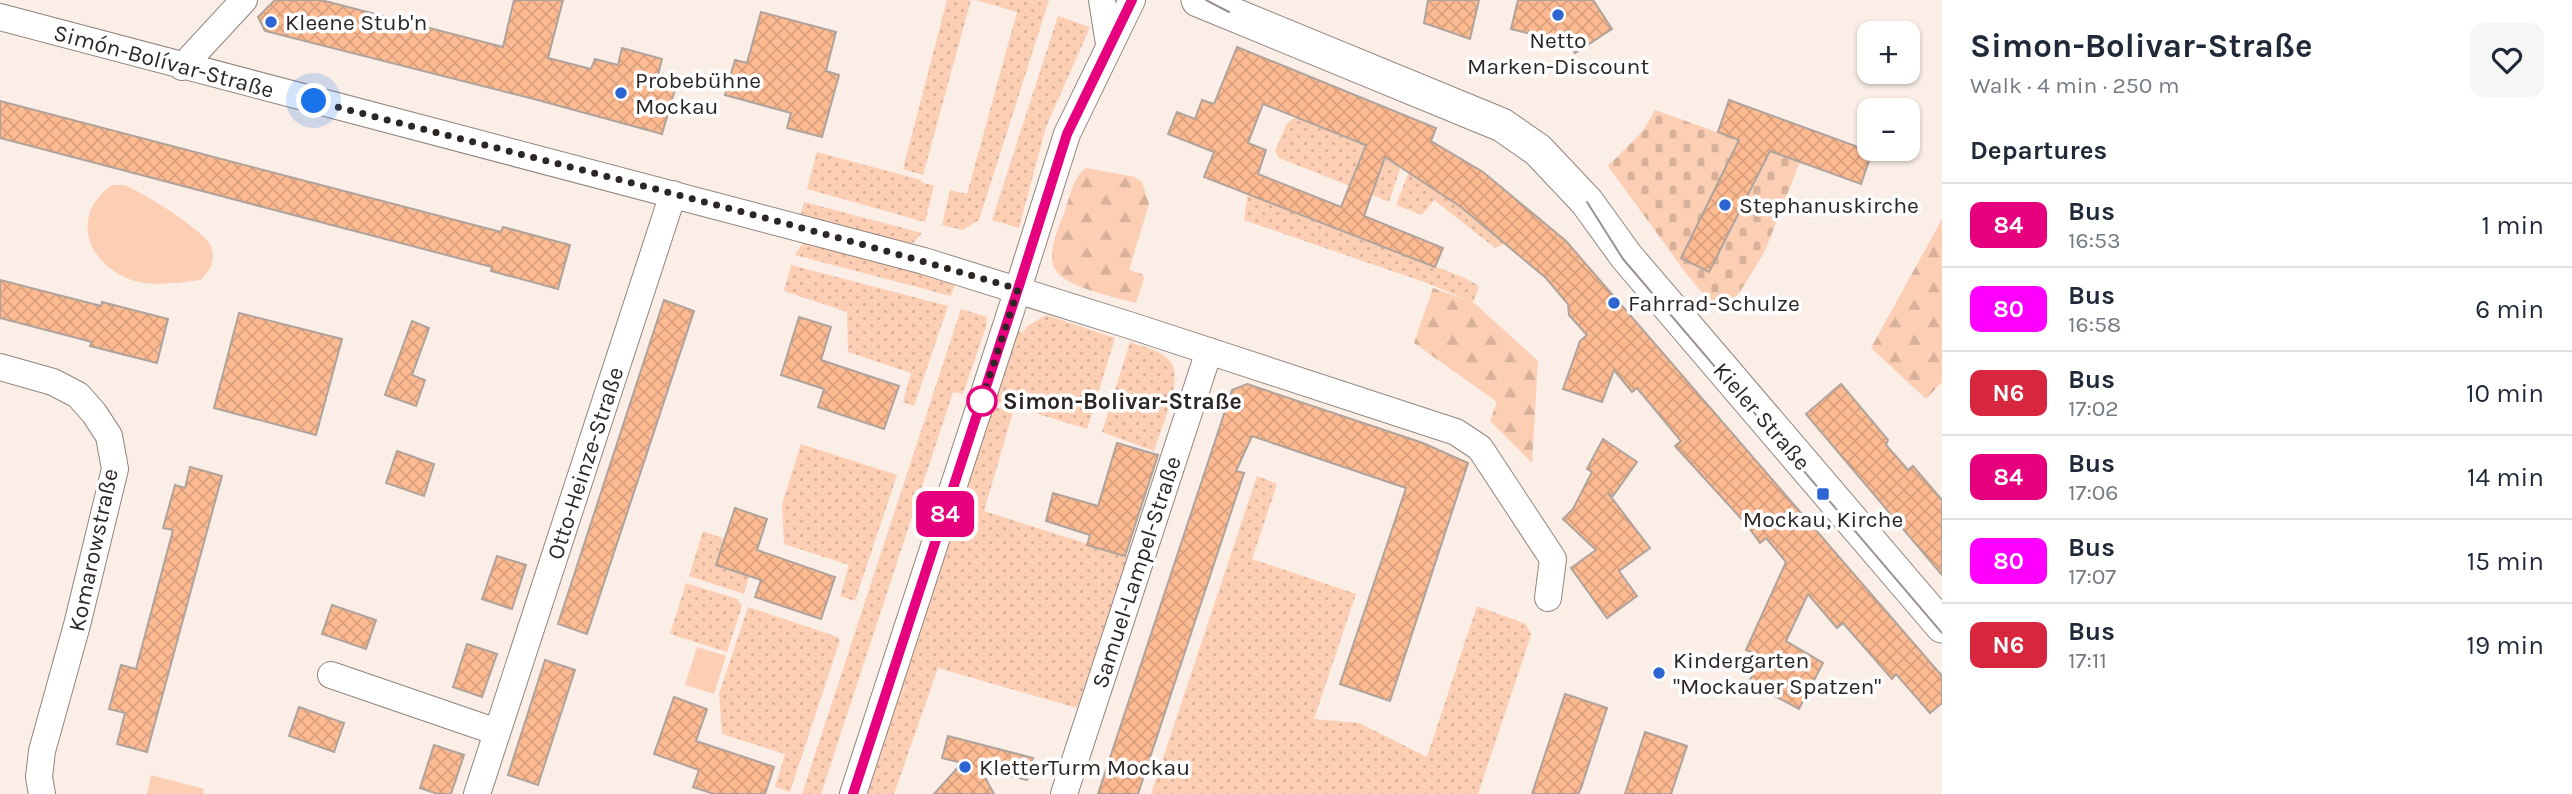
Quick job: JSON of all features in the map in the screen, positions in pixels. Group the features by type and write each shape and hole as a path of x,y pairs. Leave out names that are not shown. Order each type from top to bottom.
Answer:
{"main road":[{"name":"Kieler Straße","path":"1198,0 1502,125 1538,150 1587,202 1626,256 1942,626"}],"street":[{"path":"182,67 244,0"},
{"path":"1102,0 1109,44"},
{"path":"853,794 1069,128 1132,0"},
{"name":"Simón-Bolívar-Straße","path":"0,17 924,261 1018,289"},
{"name":"Otto-Heinze-Straße","path":"477,794 673,194"},
{"path":"1018,289 1455,432 1480,448 1553,559 1548,598"},
{"name":"Samuel-Lampel-Straße","path":"1064,794 1209,351"},
{"name":"Komarowstraße","path":"0,367 53,382 78,396 94,413 108,436 115,469 77,625 42,751 39,777 42,794"},
{"path":"331,675 497,732"}],"green space":[{"path":"947,0 971,0 923,175 903,169"},
{"path":"976,0 1049,0 979,220 963,230 942,225 950,190 967,194 1017,12"},
{"path":"1058,16 1090,27 1046,127 1019,228 992,220"},
{"path":"1655,110 1800,162 1764,253 1741,290 1721,315 1688,276 1608,166 1643,131"},
{"path":"1296,117 1403,160 1389,202 1372,195 1377,179 1350,186 1279,158 1275,151 1287,123"},
{"path":"817,152 921,180 934,186 925,222 807,189"},
{"path":"1412,164 1413,175 1506,243 1495,248 1434,200 1422,215 1396,205"},
{"path":"1086,168 1135,177 1142,182 1149,204 1129,270 1142,274 1144,278 1136,303 1077,285 1057,273 1053,265 1053,244 1070,193"},
{"path":"112,185 123,185 143,194 185,222 206,240 211,246 213,256 204,277 200,280 164,284 146,283 129,279 102,261 93,249 88,223 91,209 99,196"},
{"path":"1248,193 1465,278 1479,286 1473,302 1427,283 1244,220"},
{"path":"804,202 922,233 910,246 800,217"},
{"path":"1942,219 1942,382 1926,399 1871,348"},
{"path":"805,240 956,281 951,296 795,255"},
{"path":"791,265 948,306 914,406 903,402 911,373 848,352 847,312 784,291"},
{"path":"1433,288 1473,302 1538,361 1532,463 1490,421 1497,402 1414,343"},
{"path":"961,309 987,317 986,327 963,394 953,392 821,794 802,794"},
{"path":"1046,315 1115,338 1087,429 993,400 1017,331 1023,333 1026,327"},
{"path":"1130,342 1162,354 1174,369 1173,392 1154,451 1102,432"},
{"path":"991,406 1013,412 984,511 1129,557 1077,708 938,668 894,794 863,794"},
{"path":"801,444 897,475 855,601 840,596 849,565 784,544 782,504"},
{"path":"1257,476 1277,484 1252,559 1356,594 1314,719 1359,723 1427,757 1477,606 1526,624 1531,635 1478,794 1151,794"},
{"path":"703,531 725,539 749,576 744,594 689,576"},
{"path":"686,583 737,599 742,606 727,652 670,634"},
{"path":"748,607 838,637 840,640 790,792 775,787 785,754 722,734 719,694"},
{"path":"697,647 726,656 714,694 685,685"},
{"path":"151,775 204,789 203,794 147,794"}],"building":[{"path":"275,0 321,0 503,47 514,0 563,0 548,58 591,69 595,59 618,65 622,48 662,59 658,75 678,79 662,134 265,31 258,17"},
{"path":"1428,0 1479,0 1470,39 1424,23"},
{"name":"Netto Marken-Discount","path":"1518,0 1593,0 1612,29 1575,53 1569,43 1511,29"},
{"path":"761,12 836,32 826,71 839,75 822,137 787,128 791,113 725,95 735,60 747,63"},
{"path":"1237,47 1436,128 1431,141 1483,172 1566,241 1942,676 1942,703 1930,713 1896,674 1892,679 1843,623 1837,628 1808,594 1786,641 1823,663 1799,709 1749,682 1762,657 1746,650 1786,562 1766,538 1760,543 1675,446 1681,441 1637,388 1632,392 1614,370 1602,402 1563,389 1580,341 1587,335 1569,315 1568,304 1546,278 1461,207 1385,157 1364,216 1443,248 1435,267 1204,177 1214,152 1168,134 1177,112 1195,119 1202,100 1214,104","holes":["1263,104 1366,145 1341,207 1258,174 1266,150 1248,143"]},
{"path":"1729,100 1857,147 1857,161 1869,161 1861,184 1770,151 1709,272 1681,258 1739,140 1718,132"},
{"path":"0,101 501,232 503,227 570,245 558,289 491,271 492,267 0,138"},
{"path":"0,280 101,306 102,302 168,319 157,363 90,346 92,342 0,318"},
{"path":"664,300 694,311 587,634 558,624"},
{"path":"239,313 342,339 316,435 214,408"},
{"path":"799,317 831,327 821,360 899,386 884,429 818,407 824,389 781,375"},
{"path":"412,321 429,328 412,375 425,380 416,406 385,395"},
{"path":"1247,384 1423,443 1468,463 1390,701 1340,684 1406,488 1252,436 1236,471 1244,473 1138,794 1098,794 1232,390"},
{"path":"1841,384 1888,440 1886,445 1908,470 1913,466 1942,500 1942,575 1806,414"},
{"path":"1603,439 1637,462 1613,496 1608,493 1650,548 1619,571 1637,596 1607,618 1571,568 1596,550 1563,519 1573,509 1592,472 1587,469"},
{"path":"1117,443 1158,455 1125,556 1087,545 1090,535 1046,521 1053,493 1098,506"},
{"path":"397,451 434,464 424,496 386,483"},
{"path":"190,467 222,476 147,752 117,744 125,713 109,709 121,665 136,669 173,530 163,528 175,485 185,488"},
{"path":"735,508 767,519 757,550 835,577 821,619 755,597 761,580 716,565"},
{"path":"497,556 526,565 512,609 482,599"},
{"path":"332,605 376,620 366,649 322,634"},
{"path":"467,644 497,654 482,697 453,687"},
{"path":"545,660 575,670 538,785 508,775"},
{"path":"1565,694 1607,708 1581,788 1578,794 1532,794"},
{"path":"674,697 707,709 696,741 774,767 765,794 714,794 693,787 699,770 654,754"},
{"path":"299,707 344,723 334,752 289,736"},
{"path":"1645,732 1687,746 1671,794 1625,794"},
{"path":"948,736 1033,758 1027,780 980,768 994,794 934,794 962,763 942,758"},
{"path":"434,745 464,755 451,794 438,794 420,788"}],"tram line":[{"path":"1206,0 1229,12"},
{"path":"1587,202 1623,259 1942,633"}],"bus line":[{"name":"84","path":"853,794 1069,128 1132,0"}],"place":[{"name":"Netto Marken-Discount","path":"1558,15"},
{"name":"Kleene Stub'n","path":"271,22"},
{"name":"Probebühne Mockau","path":"621,93"},
{"name":"Stephanuskirche","path":"1725,205"},
{"name":"Fahrrad-Schulze","path":"1614,303"},
{"name":"Simon-Bolivar-Straße","path":"982,401"},
{"name":"Mockau, Kirche","path":"1823,494"},
{"name":"Kindergarten \"Mockauer Spatzen\"","path":"1659,673"},
{"name":"KletterTurm Mockau","path":"965,767"}],"route":[{"path":"314,101 924,261 1018,289 978,412 982,401"}]}
